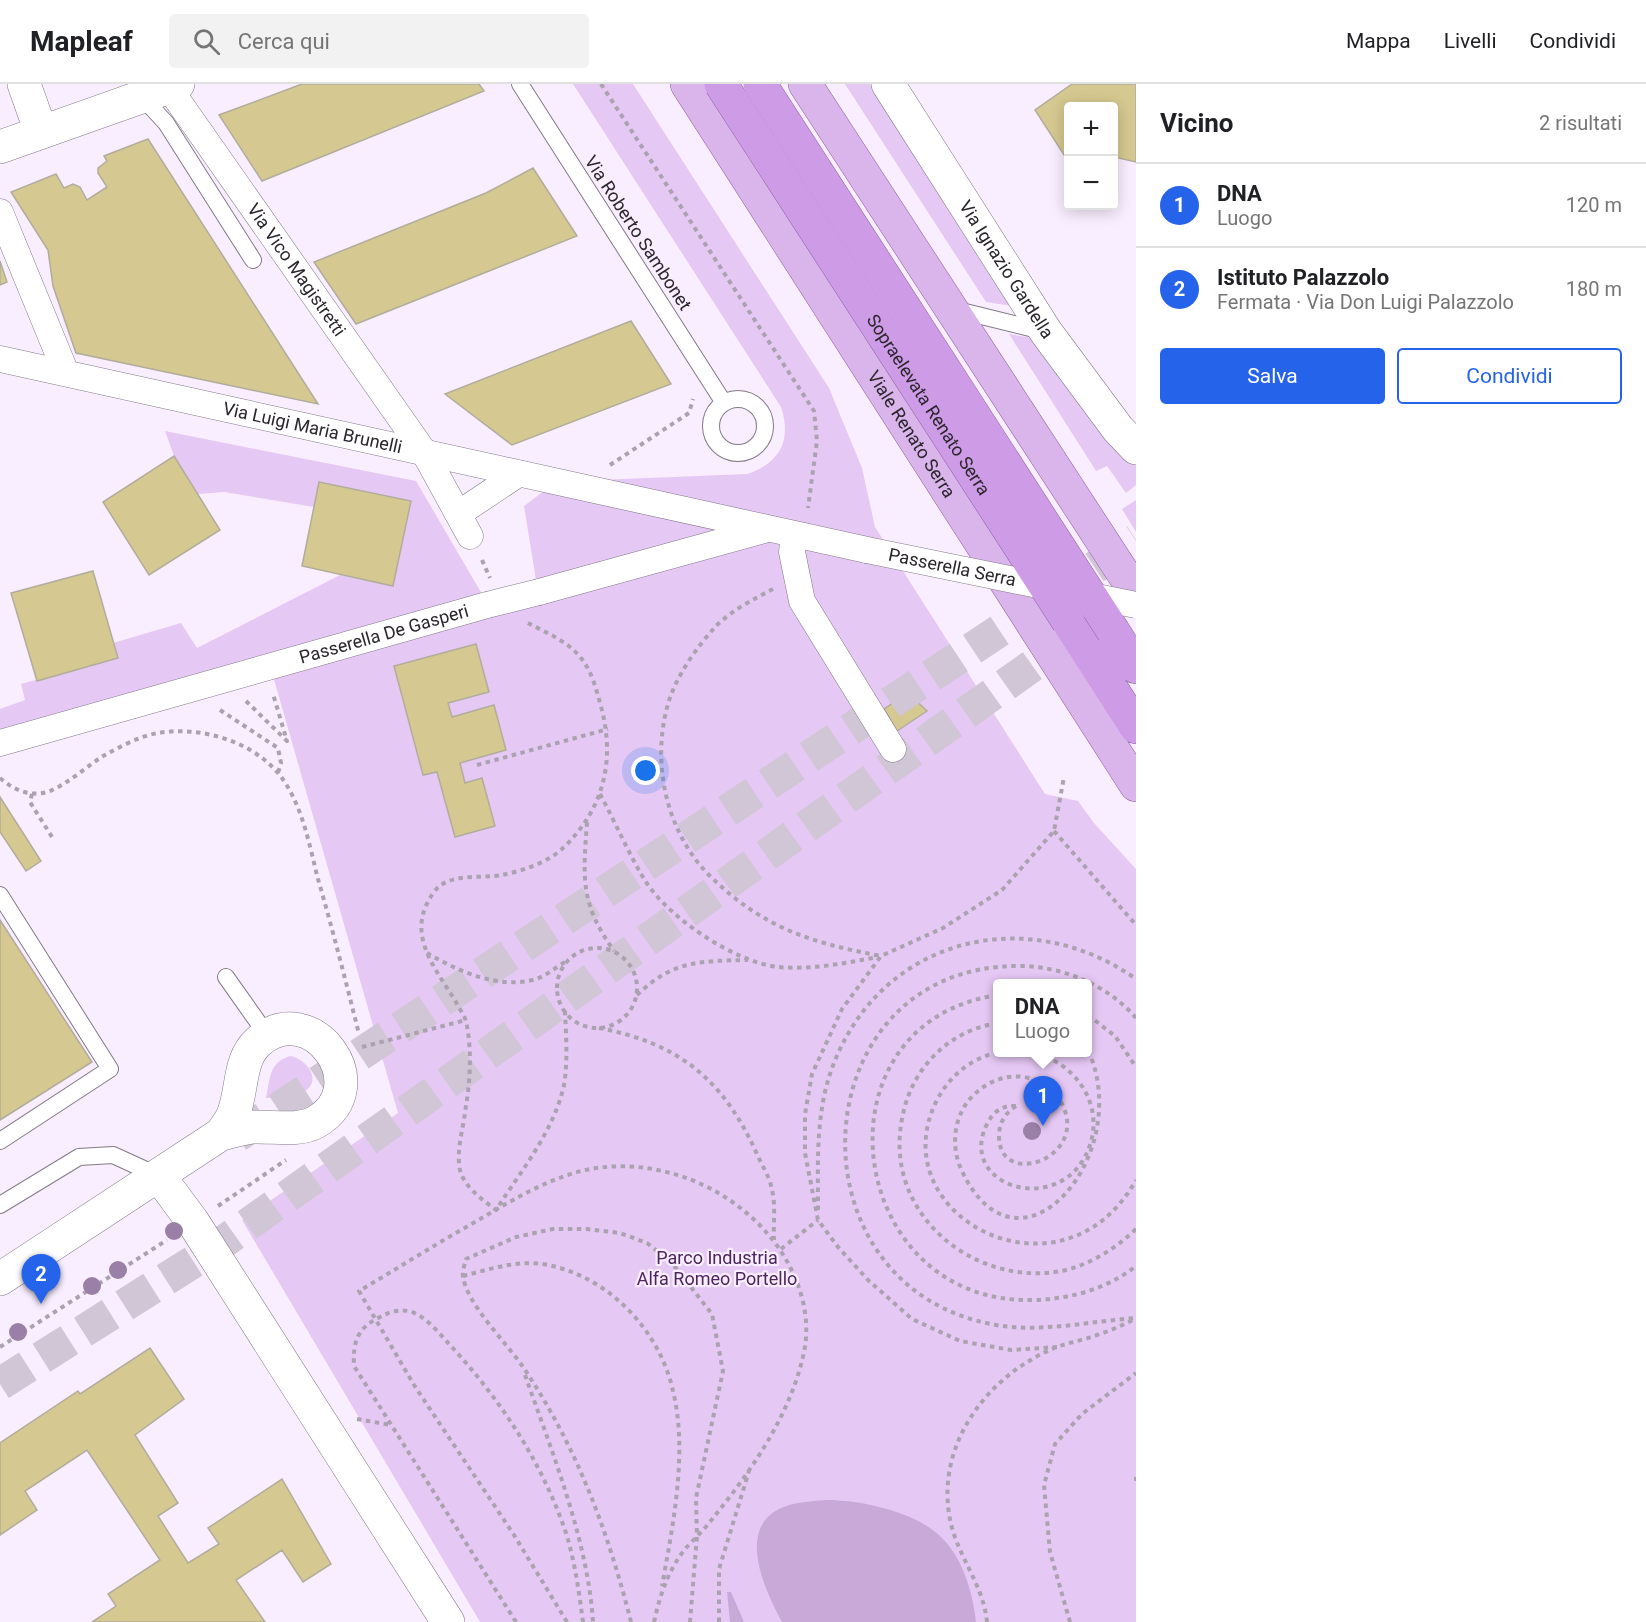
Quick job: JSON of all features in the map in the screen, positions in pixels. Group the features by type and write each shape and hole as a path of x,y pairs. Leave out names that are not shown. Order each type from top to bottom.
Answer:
{"highway":[{"name":"Sopraelevata Renato Serra","path":"721,84 1136,727"},
{"name":"Sopraelevata Renato Serra","path":"760,84 1136,667"}],"main road":[{"name":"Viale Renato Serra","path":"687,84 1136,785"},
{"path":"806,84 1136,593"},
{"path":"1068,621 1136,764"},
{"path":"1113,631 1136,655"}],"street":[{"path":"24,84 41,132"},
{"name":"Via Ignazio Gardella","path":"888,84 1046,332 1118,429 1136,448"},
{"path":"0,147 164,90"},
{"name":"Via Vico Magistretti","path":"164,90 424,452 464,525"},
{"path":"0,212 66,373"},
{"name":"Via Luigi Maria Brunelli","path":"0,359 768,529"},
{"path":"464,525 518,474"},
{"name":"Passerella Serra","path":"768,529 1136,605"},
{"name":"Passerella De Gasperi","path":"0,743 265,669 491,596 539,592 768,529"},
{"path":"794,535 792,552 795,578 802,601 893,749"},
{"path":"0,1279 221,1134 249,1127 300,1127 315,1122 328,1112 337,1098 341,1082 339,1065 332,1050 320,1038 301,1030 284,1029 267,1035 249,1054 233,1114 221,1134"},
{"path":"159,1176 200,1233 448,1622"}],"lane":[{"name":"Via Roberto Sambonet","path":"519,84 723,403"},
{"name":"Via Vico Magistretti","path":"164,90 166,123 253,260"},
{"path":"953,309 1046,332"},
{"path":"0,895 110,1068 0,1141"},
{"path":"226,977 267,1035"},
{"path":"0,1205 79,1157 113,1155 159,1176"}],"path":[{"path":"601,84 814,411 817,441 814,479 807,512 794,535"},
{"path":"568,484 689,412 694,399 691,392"},
{"path":"464,525 491,596"},
{"path":"795,578 751,600 717,625 689,661 668,703 661,750 664,794 681,838 709,876 741,903 787,932 829,946 881,956"},
{"path":"496,1210 473,1192 460,1171 460,1143 466,1110 471,1044 466,1020 427,953 419,929 423,908 435,889 460,878 502,875 533,866 562,850 588,821 600,794 608,756 608,729 596,687 581,657 551,634 525,621"},
{"path":"245,700 288,741 265,669"},
{"path":"228,701 220,709 278,748 281,763 278,773"},
{"path":"477,765 608,729"},
{"path":"0,778 12,788 32,794 50,791 103,756 142,737 168,732 210,734 242,745 278,773 303,822 343,970"},
{"path":"600,794 645,881 663,903 694,932 751,960 777,967 822,967 881,956 943,928 1002,890 1054,831 1064,777"},
{"path":"32,794 30,802 52,837"},
{"path":"588,821 584,893 596,925 615,951 633,970 637,982 637,996 624,1019 612,1026 599,1028"},
{"path":"1054,831 1136,925"},
{"path":"818,1220 818,1132 831,1072 843,1043 861,1015 896,978 926,960 957,946 990,939 1022,938 1053,941 1082,950 1111,962 1136,979"},
{"path":"427,953 457,970 500,981 536,979 566,962 576,953 589,949 602,948 615,951"},
{"path":"881,956 842,1009 812,1074 805,1114 805,1152 818,1220 838,1247 868,1280 912,1319 960,1341 1011,1350 1057,1347"},
{"path":"637,996 666,971 682,964 751,960"},
{"path":"566,962 557,987 564,1011 574,1021 626,1033 668,1049 713,1082 746,1130 772,1189 774,1241"},
{"path":"1075,979 1048,969 1029,966 993,967 954,977 914,999 882,1031 859,1071 851,1093 844,1135 847,1179 861,1222 885,1259 898,1274 929,1299 961,1315 1012,1327 1048,1328 1083,1322 1136,1319"},
{"path":"1092,985 1099,988 1136,1018"},
{"path":"993,996 963,1004 931,1022 906,1046 886,1078 875,1110 871,1149 876,1181 888,1211 904,1239 929,1264 959,1284 992,1296 1026,1300 1063,1297 1098,1287 1136,1266"},
{"path":"496,1210 547,1132 564,1085 566,1044 564,1011"},
{"path":"1092,1017 1115,1036 1136,1067"},
{"path":"362,1047 466,1020"},
{"path":"993,1024 974,1029 947,1044 926,1065 909,1091 900,1126 899,1159 903,1178 930,1226 958,1251 991,1267 1028,1273 1065,1270 1084,1264 1118,1245 1136,1229"},
{"path":"993,1054 978,1059 950,1079 934,1107 927,1131 927,1150 933,1177 941,1194 961,1216 985,1233 1004,1241 1025,1244 1056,1242 1076,1236 1098,1225 1116,1209 1136,1180"},
{"path":"1092,1055 1100,1064"},
{"path":"1042,1057 1062,1065 1080,1082 1087,1093 1094,1126 1091,1143 1079,1167 1058,1184 1033,1190 1008,1184 988,1166 981,1150 982,1135 990,1119 1003,1107 1016,1106 1006,1114 999,1129 1002,1152 1013,1162 1027,1164 1044,1160 1062,1143 1067,1117 1059,1099 1044,1084 1026,1077 999,1079 989,1083 970,1099 958,1121 956,1150 965,1178 983,1200 1009,1214 1046,1215"},
{"path":"567,1622 514,1535 414,1385 359,1291 527,1192 582,1171 627,1166 673,1173 717,1190 757,1222 781,1249 794,1272 806,1316 804,1352 786,1408 751,1467 684,1550 661,1590"},
{"path":"781,1249 818,1220"},
{"path":"631,1622 612,1549 593,1496 560,1427 523,1366 496,1334 475,1301 463,1276 466,1259 516,1237 553,1229 587,1229 620,1233 647,1243 672,1263 712,1314 723,1371 696,1498 697,1536 690,1622"},
{"path":"0,1347 171,1237"},
{"path":"463,1276 507,1265 547,1264 586,1277 623,1304 656,1344 674,1391 679,1448 677,1490 654,1622"},
{"path":"516,1622 354,1366 353,1346 360,1330 392,1311 410,1311 433,1326 480,1377 514,1425 541,1472 566,1533 579,1585 583,1622"},
{"path":"987,1622 973,1573 952,1528 947,1491 953,1450 973,1410 1012,1370 1057,1347 1099,1335 1136,1319"},
{"path":"523,1366 561,1476 591,1593 593,1622"},
{"path":"1070,1622 1050,1552 1044,1485 1055,1444 1082,1414 1136,1373"},
{"path":"351,1418 392,1425"},
{"path":"719,1622 719,1569 751,1467"}],"green space":[{"name":"Parco Industria Alfa Romeo Portello","path":"573,84 633,84 829,388 862,468 875,527 1045,794 1078,801 1094,823 1136,869 1136,1622 480,1622 242,1220 398,1113 273,676 536,580 524,506 552,485 598,480 747,474 768,464 775,457 784,440 784,419 781,407"},
{"path":"845,84 870,84 1013,306 986,302"},
{"path":"1009,334 1032,338 1120,453 1136,465 1136,485 1126,493 1107,466 1096,471"},
{"path":"165,431 416,481 482,594 0,735 0,709 25,700 21,684 117,658 113,643 181,623 197,648 340,575 393,586 410,501 319,482 314,507 224,492 198,494 174,456"},
{"path":"1136,500 1136,532 1122,509"},
{"path":"291,1056 304,1062 308,1067 313,1078 311,1084 308,1089 297,1096 266,1098 274,1066 284,1058"}],"shaded area":[{"path":"827,1500 856,1502 903,1514 930,1528 941,1537 949,1545 966,1576 976,1622 782,1622 758,1562 759,1530 767,1518 781,1508 798,1503"},
{"path":"727,1592 731,1592 744,1622 730,1622"}],"building":[{"path":"302,84 479,84 484,91 262,181 219,115"},
{"path":"1072,84 1136,84 1136,162 1118,158 1118,102 1064,102 1064,155 1035,110"},
{"path":"148,139 318,404 76,353 53,286 48,250 11,192 56,174 64,188 73,184 80,187 87,200 107,187 98,173 98,168 107,161 104,156"},
{"path":"533,168 577,236 356,324 314,262 486,193"},
{"path":"0,261 7,282 0,285"},
{"path":"631,321 671,384 512,445 445,394"},
{"path":"174,456 220,530 149,575 103,502"},
{"path":"319,482 411,501 393,586 302,566"},
{"path":"93,571 118,658 37,681 11,593"},
{"path":"476,644 489,692 448,703 452,717 494,705 506,750 460,763 465,783 482,778 495,826 455,837 437,772 423,775 394,666"},
{"path":"908,693 927,711 897,731 884,709"},
{"path":"0,797 41,861 26,871 0,832"},
{"path":"0,920 92,1062 0,1120"},
{"path":"150,1348 184,1399 135,1435 178,1503 158,1516 188,1563 219,1544 208,1528 282,1479 331,1564 303,1582 282,1550 236,1580 265,1622 92,1622 116,1606 108,1594 160,1560 87,1450 25,1491 37,1510 0,1535 0,1443 78,1391 80,1394"}],"tunnel":[{"path":"237,1136 1136,540"},
{"path":"0,1384 215,1248 1074,636"}],"place":[{"name":"DNA","path":"1043,1126"},
{"name":"Istituto Palazzolo","path":"41,1304"}]}
